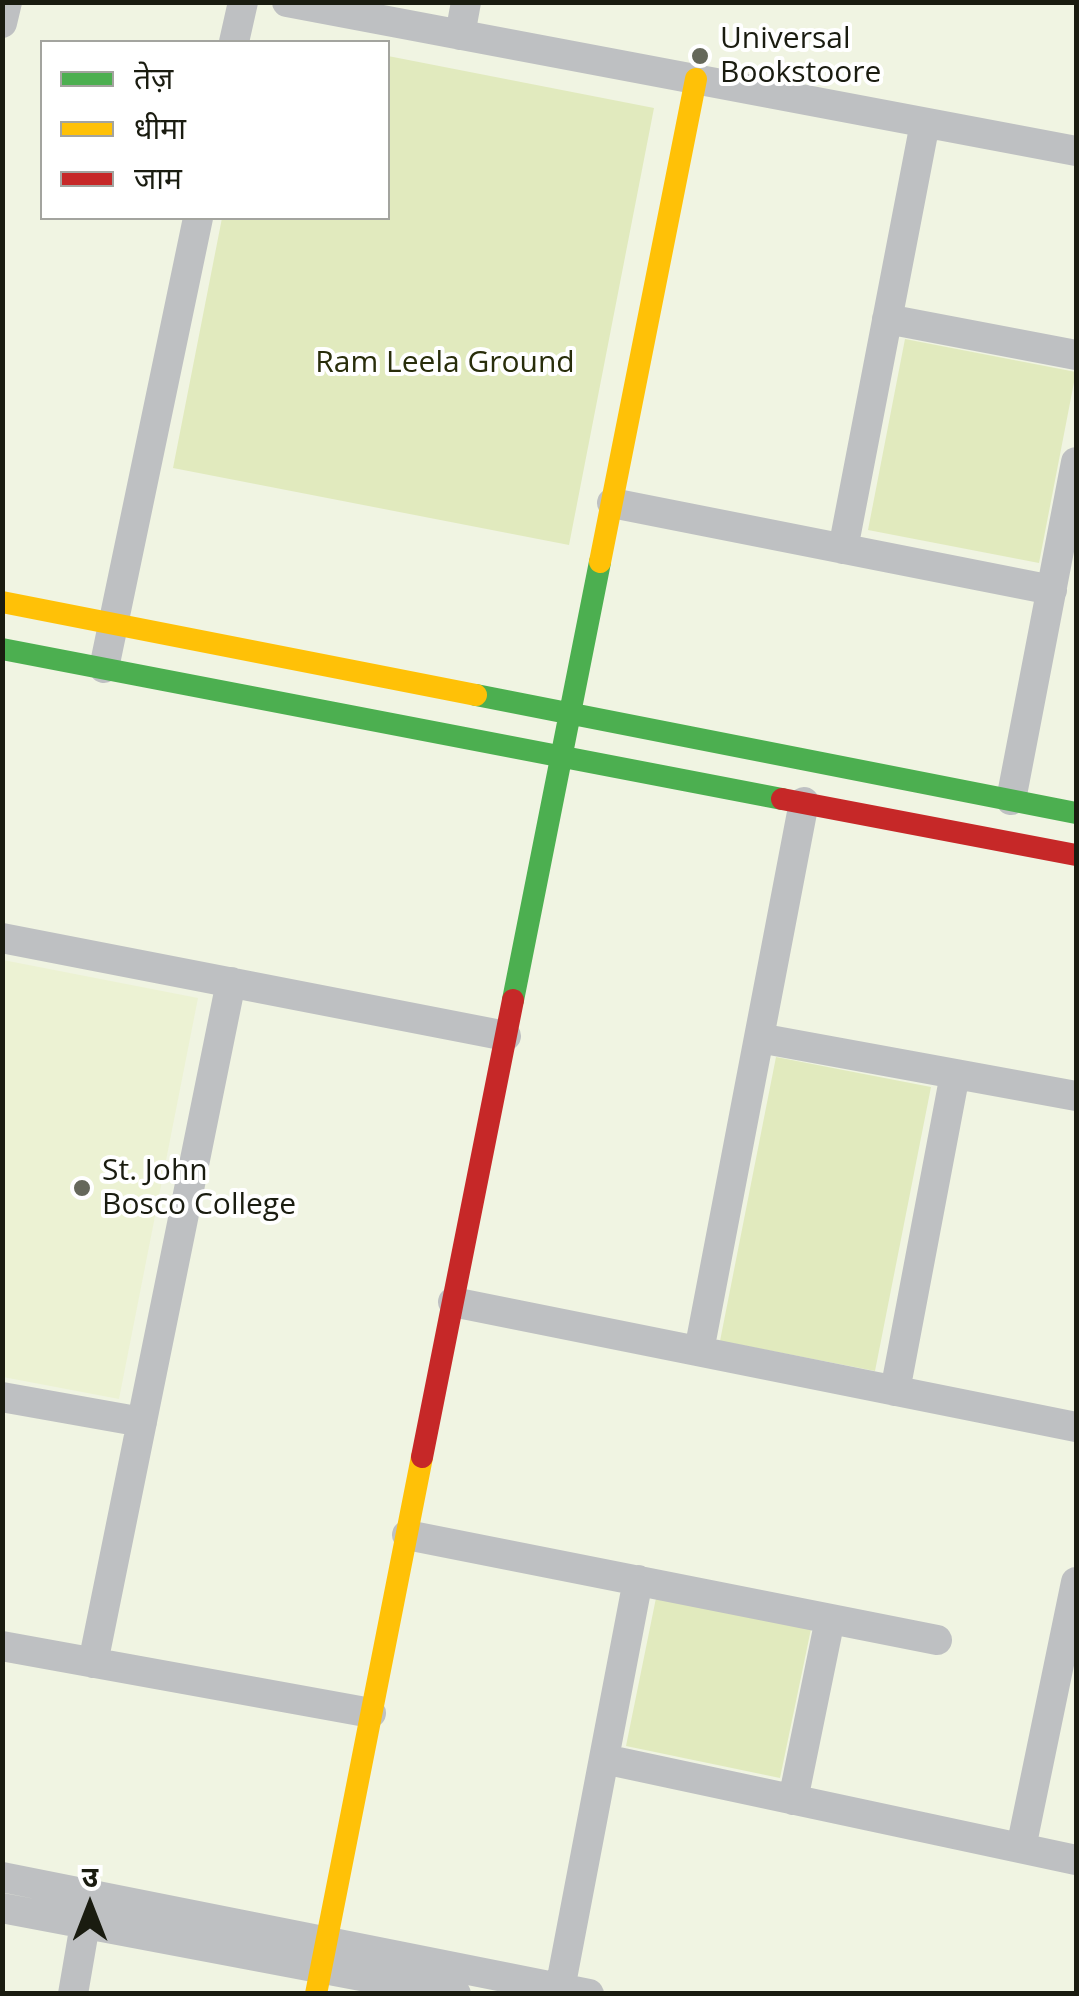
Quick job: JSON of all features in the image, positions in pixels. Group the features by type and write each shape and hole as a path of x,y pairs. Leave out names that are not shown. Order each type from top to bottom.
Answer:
{"street":[{"path":"2,23 6,2"},
{"path":"234,40 243,2"},
{"path":"287,2 1076,151"},
{"path":"460,35 466,2"},
{"path":"321,1968 696,80"},
{"path":"843,549 924,122"},
{"path":"104,668 198,220"},
{"path":"887,318 1076,354"},
{"path":"1010,800 1076,462"},
{"path":"612,503 1052,590"},
{"path":"2,602 1076,812"},
{"path":"2,649 1076,855"},
{"path":"699,1352 804,802"},
{"path":"2,938 506,1036"},
{"path":"94,1662 231,982"},
{"path":"759,1038 1076,1096"},
{"path":"895,1391 955,1074"},
{"path":"453,1302 1076,1427"},
{"path":"2,1397 142,1422"},
{"path":"407,1534 937,1640"},
{"path":"2,1876 321,1968 569,1992 604,1760 638,1580"},
{"path":"1021,1848 1069,1658 1076,1582"},
{"path":"793,1800 830,1619"},
{"path":"2,1646 372,1713"},
{"path":"604,1760 1076,1860"},
{"path":"2,1908 456,1994"},
{"path":"73,1994 85,1924"}],"shaded area":[{"name":"St. John Bosco College","path":"3,960 198,998 119,1399 3,1377"}],"green space":[{"name":"Ram Leela Ground","path":"390,56 654,108 569,545 173,468 222,220 390,220"},
{"path":"905,339 1076,372 1039,563 868,530"},
{"path":"776,1057 931,1087 875,1371 720,1341"},
{"path":"656,1598 811,1629 780,1778 626,1746"}],"traffic: fast":[{"path":"513,1000 600,562"},
{"path":"2,649 782,799"},
{"path":"476,695 1076,813"}],"traffic: slow":[{"path":"600,562 696,79"},
{"path":"2,602 476,695"},
{"path":"316,1994 422,1457"}],"traffic: jam":[{"path":"782,799 1076,855"},
{"path":"422,1457 513,1000"}],"place":[{"name":"Universal Bookstoore","path":"700,56"},
{"name":"St. John Bosco College","path":"82,1188"}]}
